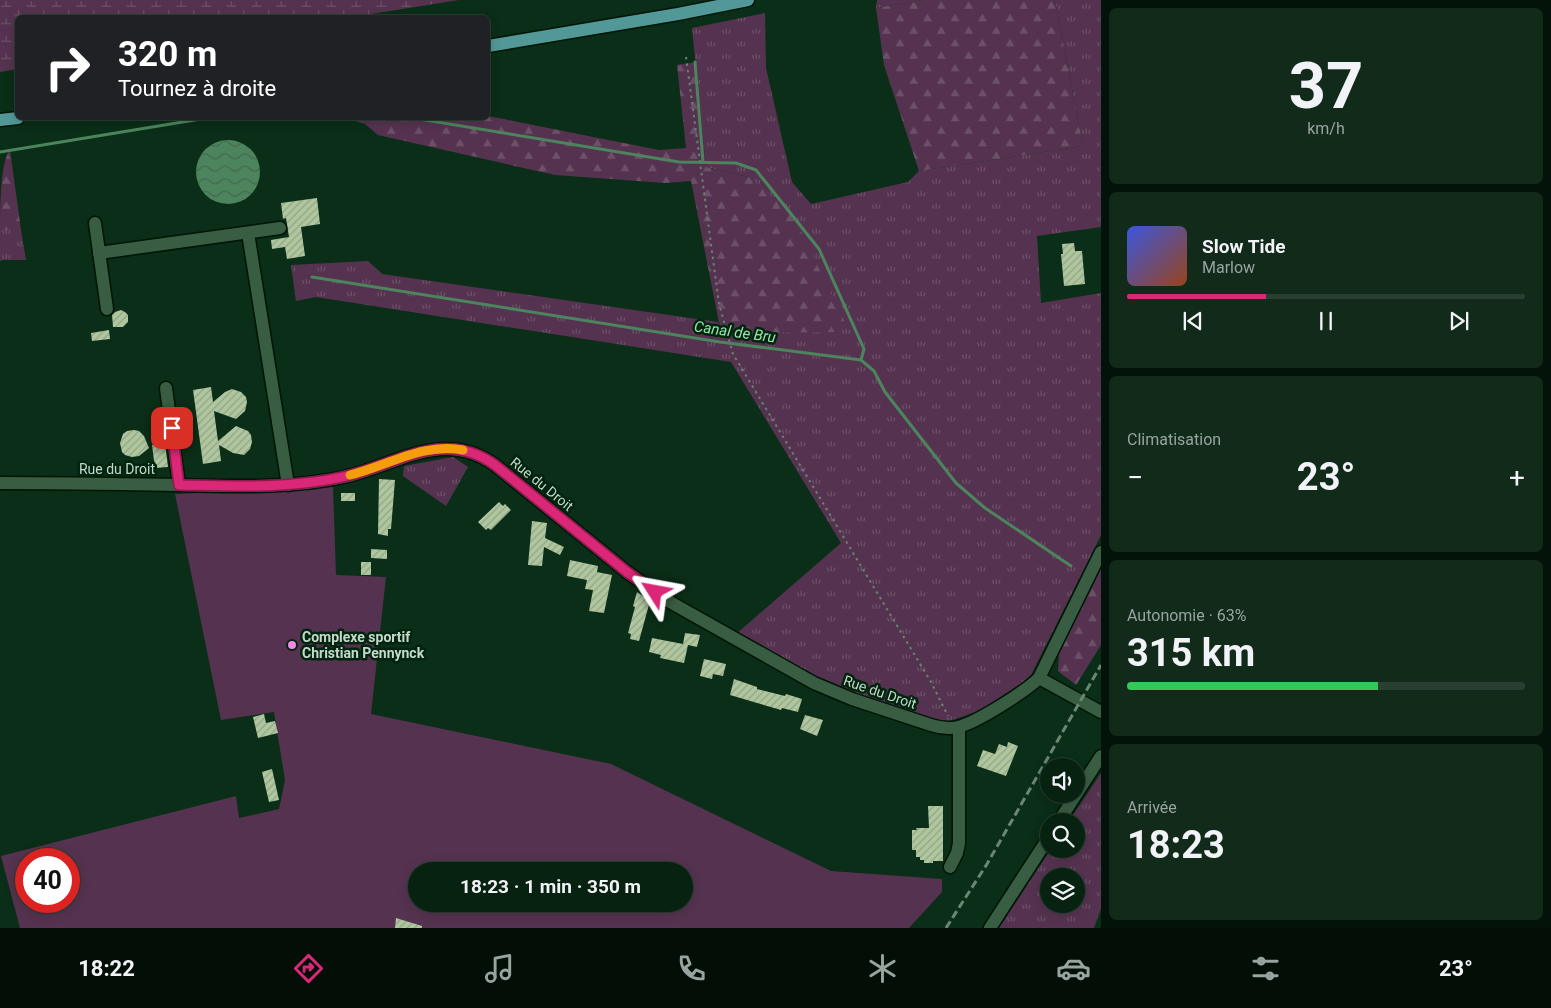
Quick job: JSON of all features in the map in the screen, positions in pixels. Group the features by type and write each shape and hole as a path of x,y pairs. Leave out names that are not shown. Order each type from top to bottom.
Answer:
{"main road":[{"path":"490,46 669,16 748,0"},
{"path":"0,120 15,118"}],"street":[{"path":"95,223 107,309"},
{"path":"99,254 280,228"},
{"path":"248,233 288,485"},
{"path":"166,388 179,485"},
{"name":"Rue du Droit","path":"0,483 252,487 288,485 347,476 432,450 454,449 473,453 495,465 640,582 670,602 759,653 832,692 931,725 943,728 956,727"},
{"path":"950,867 957,853 959,843 956,727 971,722 1024,690 1039,678 1101,552"},
{"path":"1039,678 1101,712"},
{"path":"1064,813 1101,756"},
{"path":"990,928 1040,851"}],"path":[{"path":"686,57 719,304 731,348 740,367 931,682 956,727"}],"green space":[{"path":"0,0 459,0 365,15 15,15 15,69 0,72"},
{"path":"877,0 923,0 876,8"},
{"path":"923,0 1055,0 1083,146 919,171 884,65 876,8"},
{"path":"1055,0 1101,0 1101,227 1037,236 1041,303 1101,293 1101,535 1031,675 1017,687 979,711 946,722 924,718 840,690 736,634 841,543 731,362 316,297 296,301 291,265 368,261 382,274 718,322 721,333 749,177 706,167 692,28 765,13 766,68 792,182 811,204 908,182 919,171 1083,146"},
{"path":"696,62 706,167 749,177 792,213 845,322 840,332 721,333 691,181 665,183 555,175 378,135 365,124 352,120 490,120 490,116 659,150 686,148 677,65"},
{"path":"10,150 21,230 0,230 2,175"},
{"path":"0,230 21,230 26,260 0,261"},
{"path":"453,457 468,467 446,506 403,476 404,466"},
{"name":"Complexe sportif Christian Pennynck","path":"333,487 336,575 386,577 371,714 611,764 831,871 942,879 942,892 909,928 20,928 16,913 80,913 80,848 32,848 236,796 239,818 279,809 285,780 274,712 221,720 175,494"},
{"path":"1101,568 1101,645 1076,685 1058,671 1059,654"},
{"path":"1101,773 1101,909 1094,928 999,928 1045,858 1085,858 1085,813 1074,813 1081,803 1085,803 1085,797"},
{"name":"Complexe sportif Christian Pennynck","path":"15,852 15,909 1,856"}],"water":[{"path":"222,140 234,140 251,149 258,160 260,172 258,184 251,195 234,204 222,204 210,199 201,190 196,178 196,166 201,154 210,145"}],"building":[{"path":"317,198 320,224 301,227 305,256 287,259 285,247 272,249 271,240 289,237 286,218 283,219 281,203"},
{"path":"1074,243 1075,251 1082,251 1085,284 1064,286 1062,244"},
{"path":"121,310 128,315 128,322 123,327 113,327 112,315"},
{"path":"109,330 110,339 92,341 91,333"},
{"path":"211,387 213,402 232,389 241,392 246,397 247,402 245,411 236,419 214,411 218,441 236,426 248,431 252,442 250,449 244,455 233,453 219,445 221,461 203,464 193,390"},
{"path":"134,430 139,431 144,436 149,448 139,456 132,457 122,452 120,443 123,434"},
{"path":"165,443 168,467 155,468 152,445"},
{"path":"379,479 395,480 391,529 388,529 388,536 378,534"},
{"path":"341,493 355,493 355,501 341,501"},
{"path":"499,502 503,506 505,504 511,510 491,530 488,528 486,530 478,522"},
{"path":"532,521 547,523 545,538 564,547 560,555 544,547 542,566 528,565"},
{"path":"371,549 387,550 387,559 371,558"},
{"path":"570,560 598,566 597,572 612,575 604,613 589,611 593,590 585,589 587,580 567,576"},
{"path":"361,562 371,562 371,575 361,575"},
{"path":"637,592 650,601 639,641 630,639 631,634 628,633"},
{"path":"685,633 700,635 697,647 688,645 684,663 660,658 661,655 649,652 652,638 683,644"},
{"path":"704,659 726,664 723,676 713,674 712,679 700,676"},
{"path":"734,679 757,687 757,689 802,699 798,712 782,708 781,710 730,695"},
{"path":"264,714 266,723 275,721 278,733 258,738 253,717"},
{"path":"805,715 823,720 817,736 800,729"},
{"path":"1008,742 1018,746 1006,776 977,766 983,750 995,754 999,744 1007,747"},
{"path":"272,769 279,800 269,802 262,772"},
{"path":"928,806 943,806 943,861 933,861 933,863 924,863 924,860 920,860 920,857 916,857 916,850 912,850 912,830 917,830 916,828 929,828"},
{"path":"396,918 422,926 422,928 395,928"}],"waterway":[{"path":"695,62 703,162"},
{"path":"0,152 195,120"},
{"path":"425,120 679,162 736,163 756,170 819,249 864,349 861,360"},
{"name":"Canal de Bru","path":"312,277 720,342 861,360 874,371 885,392 956,483 985,508 1071,566"}],"railway":[{"path":"946,928 987,864 1101,665"}],"slow traffic":[{"path":"350,475 424,451 440,449 463,450"}],"place":[{"name":"Complexe sportif Christian Pennynck","path":"292,645"}],"route":[{"path":"172,428 179,485 252,487 288,485 352,475 432,450 454,449 473,453 495,465 627,572 655,592"}]}
